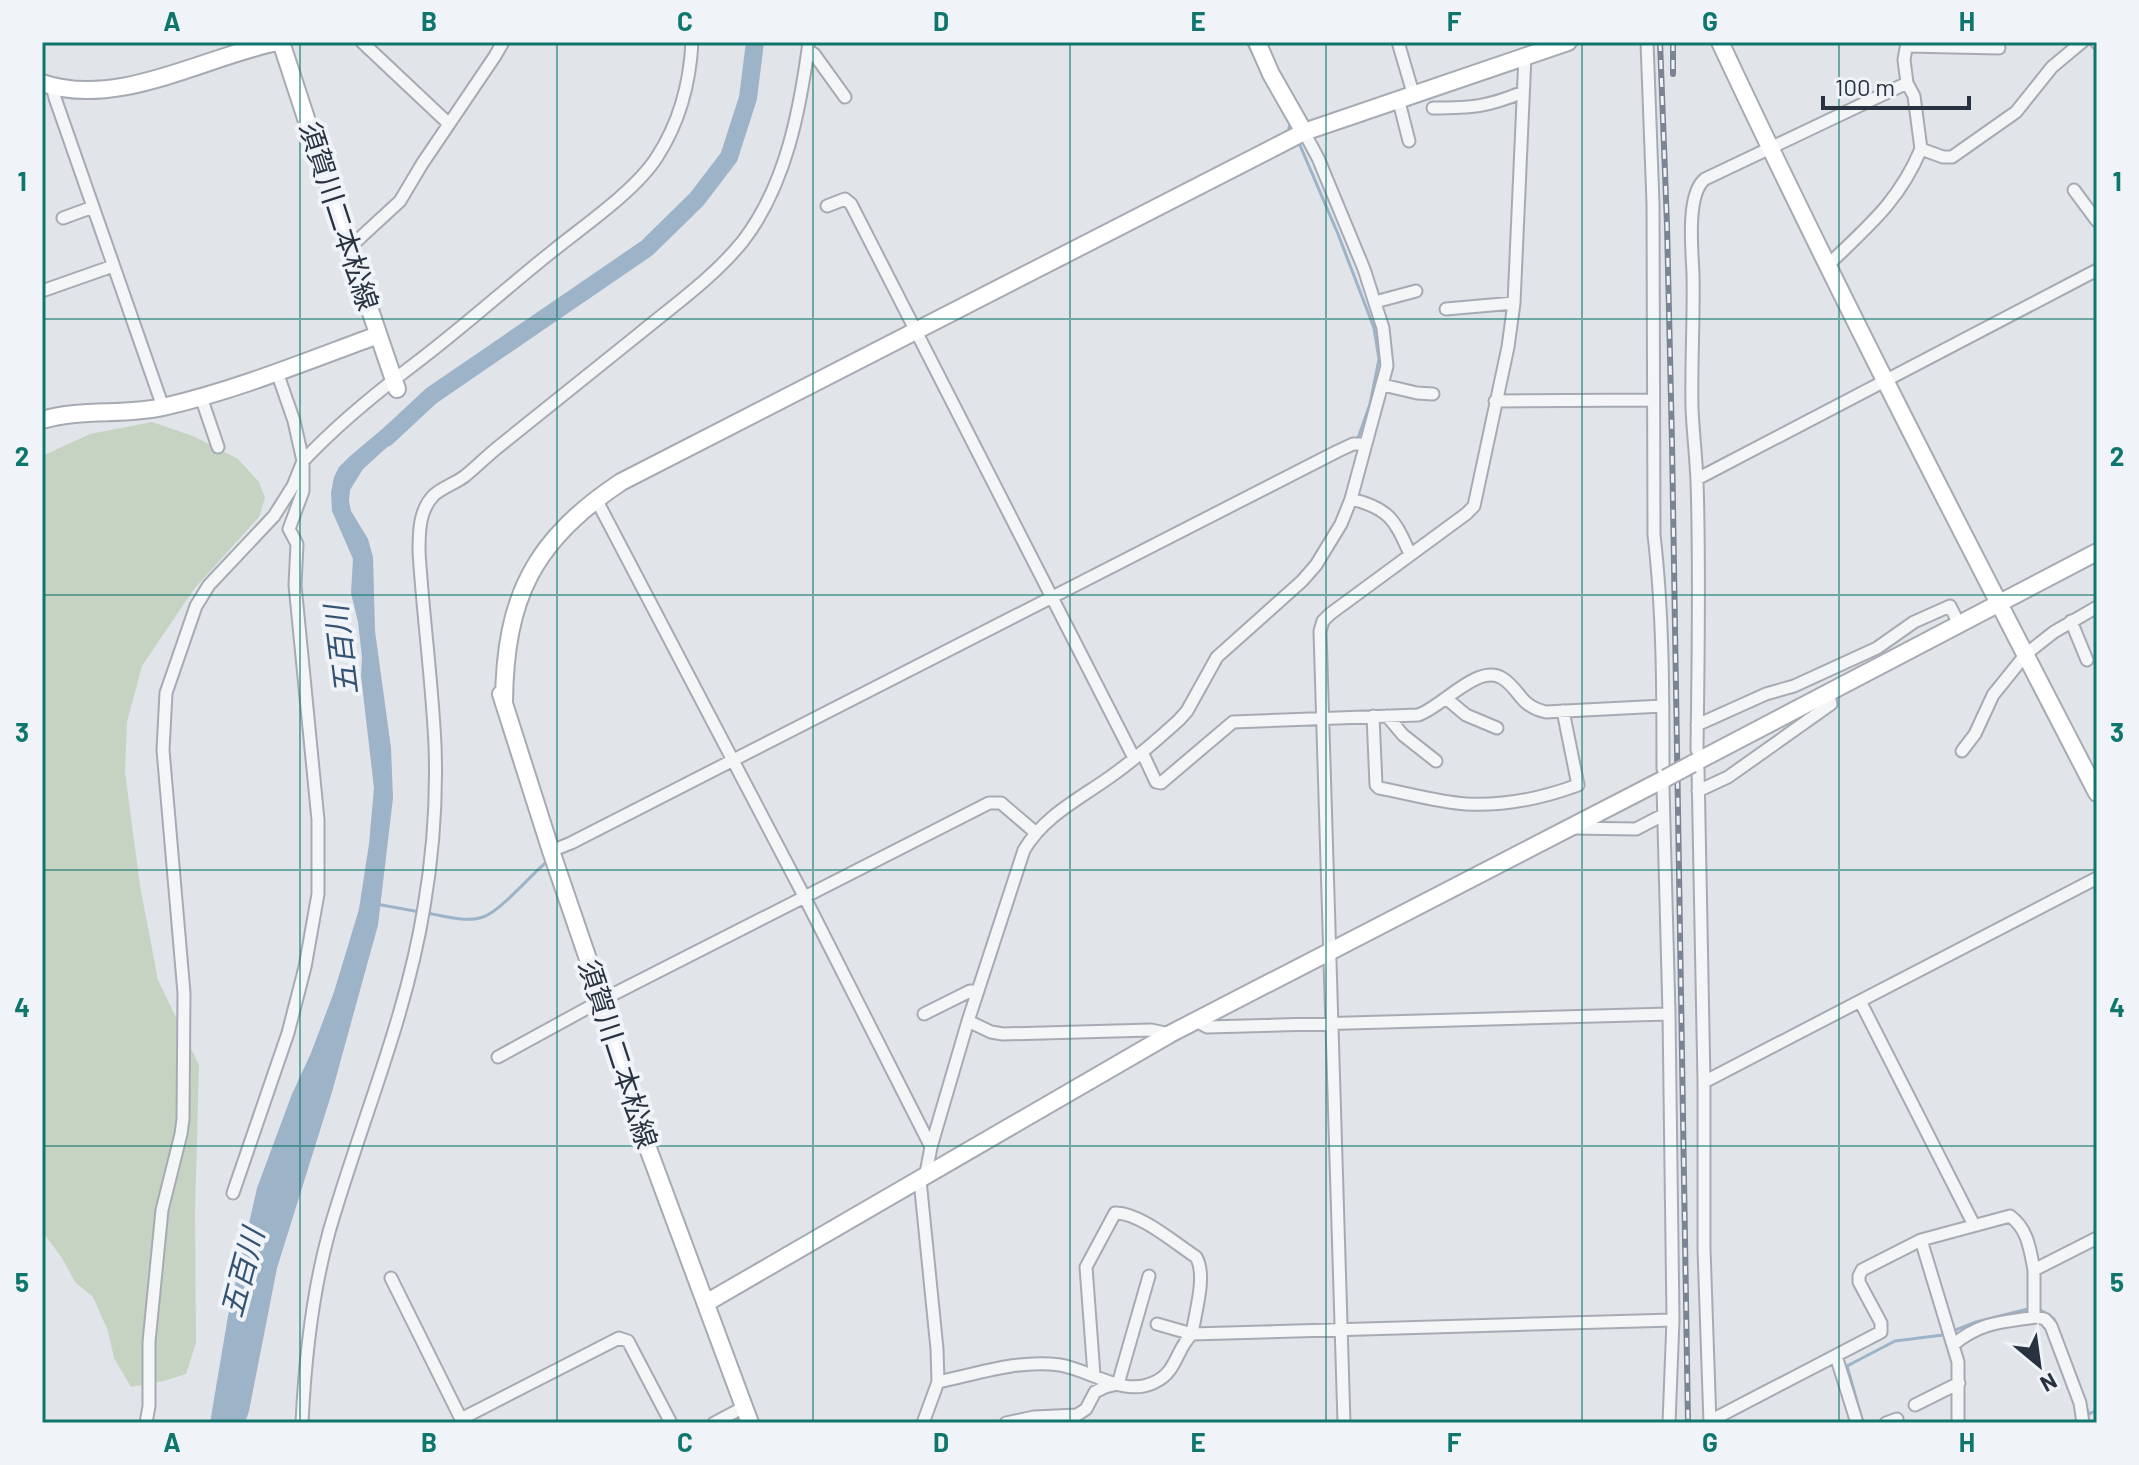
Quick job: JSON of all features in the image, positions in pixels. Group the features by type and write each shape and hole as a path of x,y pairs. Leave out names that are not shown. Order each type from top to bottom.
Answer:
{"street":[{"path":"47,84 92,89 120,87 279,42"},
{"name":"須賀川二本松線","path":"279,42 395,384"},
{"path":"362,42 449,124"},
{"path":"349,248 400,201 503,42"},
{"path":"146,1423 149,1342 162,1210 181,1134 183,1105 184,993 163,750 166,693 196,606 209,585 274,516 293,486 303,461 328,435 395,384 643,174 657,157 682,101 691,69 692,42"},
{"path":"923,1423 938,1382 922,1179 968,1021 1024,850 1036,833 1060,810 1109,778 1179,720 1223,650 1308,574 1341,524 1351,499 1383,385 1387,358 1383,328 1364,269 1324,171 1257,42"},
{"path":"1398,42 1409,141"},
{"path":"504,702 509,635 525,585 559,533 596,499 653,464 1304,132 1568,42"},
{"path":"1647,42 1653,203 1654,535 1663,706 1669,1014 1673,1320 1669,1423"},
{"path":"1720,42 1885,382 2097,793"},
{"path":"1921,149 1952,157 2016,112 2052,67 2082,42"},
{"path":"1827,266 1878,218 1896,196 1921,149 1914,96 1907,83 1904,60 1907,44 1999,48"},
{"path":"809,46 845,97"},
{"path":"302,1423 304,1370 318,1276 329,1231 407,989 424,909 433,844 435,746 419,552 423,512 435,495 464,477 622,348 722,264 742,242 768,200 783,164 796,120 809,46"},
{"path":"1344,1423 1320,631 1323,621 1330,614 1474,506 1508,347 1514,303 1525,56"},
{"path":"1907,83 1705,179 1696,191 1692,238 1692,406 1697,479 1696,761 1710,1422 1877,1334 1882,1328 1859,1282 1859,1276 1862,1270 1921,1240 2010,1216 2013,1218 2025,1233 2034,1270 2034,1317"},
{"path":"47,84 55,98 163,407"},
{"path":"1433,108 1475,108 1523,92"},
{"path":"2074,190 2097,221"},
{"path":"827,206 845,199 851,204 1052,599 1156,782 1161,783 1233,722 1418,715 1426,713 1477,678 1492,675 1503,679 1533,709 1546,712 1663,706"},
{"path":"63,218 93,207"},
{"path":"42,291 113,266"},
{"path":"1697,479 2097,270"},
{"path":"1375,302 1416,291"},
{"path":"1446,309 1514,303"},
{"path":"42,420 61,415 144,411 163,407 277,372 378,335"},
{"path":"233,1193 288,1033 305,967 318,894 318,820 295,585 297,544 289,529 303,491 303,461 294,421 277,372"},
{"path":"1383,385 1433,394"},
{"path":"201,397 218,447"},
{"path":"1495,401 1653,400"},
{"path":"551,851 1338,451 1353,444 1366,444"},
{"path":"596,499 804,896 931,1147"},
{"path":"1351,499 1377,508 1395,521 1410,554"},
{"path":"706,1303 1170,1034 2097,552"},
{"path":"1697,725 1877,648 1914,622 1950,606 1959,624"},
{"path":"1962,751 1975,734 1993,695 2026,654 2071,621 2097,607"},
{"path":"2071,621 2087,660"},
{"name":"須賀川二本松線","path":"496,682 649,1151 747,1415"},
{"path":"1698,791 1728,777 1831,704 1828,692"},
{"path":"1447,699 1466,715 1497,728"},
{"path":"1373,716 1376,785 1379,788 1479,804 1524,801 1578,785 1563,711"},
{"path":"1387,716 1403,735 1436,761"},
{"path":"498,1057 602,1000 989,803 1001,803 1036,833"},
{"path":"1569,828 1636,829 1663,815"},
{"path":"1704,1082 2097,878"},
{"path":"924,1014 970,991 978,991"},
{"path":"1860,1001 1974,1225"},
{"path":"1196,1021 1207,1027 1669,1014"},
{"path":"968,1021 1003,1034 1151,1030 1170,1034"},
{"path":"938,1382 1042,1363 1140,1387 1164,1377 1192,1334 1201,1285 1198,1260 1125,1214 1115,1213 1086,1267 1094,1375"},
{"path":"2034,1270 2097,1238"},
{"path":"1921,1240 1958,1362 1958,1423"},
{"path":"1118,1384 1149,1276"},
{"path":"391,1278 462,1421 619,1338 628,1341 671,1423"},
{"path":"1951,1337 1963,1337 1982,1326 2034,1317 2045,1319 2051,1326 2080,1403 2083,1423"},
{"path":"1157,1324 1192,1334 1673,1320"},
{"path":"1836,1356 1857,1423"},
{"path":"1915,1405 1959,1383"},
{"path":"1006,1423 1034,1417 1077,1415 1086,1409 1095,1392 1118,1384"},
{"path":"714,1423 747,1415"}],"green space":[{"path":"152,422 193,436 238,459 259,482 265,498 259,517 194,589 142,666 127,722 125,772 140,886 158,980 199,1065 195,1213 196,1343 186,1374 131,1387 114,1358 108,1331 93,1297 75,1282 42,1231 42,456 90,434"}],"water":[{"path":"400,414 406,430 363,469 350,490 349,501 351,511 368,539 373,557 375,631 391,748 393,798 378,925 332,1092 277,1268 245,1423 210,1423 228,1316 257,1188 334,992 359,909 369,844 374,788 358,622 351,593 353,559 332,511 334,477 349,457"}],"waterway":[{"name":"五百川","path":"386,438 431,396 647,248 697,199 729,157 748,98 755,42"},
{"path":"1247,42 1258,64"},
{"path":"1282,109 1290,124 1288,132"},
{"path":"1299,143 1374,328 1379,359 1370,404 1357,441"},
{"path":"427,913 463,919 477,919 490,914 549,860"},
{"path":"376,904 420,912"},
{"path":"1863,1423 1847,1366 1895,1341 1943,1335 1976,1322 2032,1308"},
{"path":"2039,1309 2054,1319 2056,1325"},
{"path":"2086,1407 2089,1414 2097,1410"},
{"path":"732,1423 740,1419 741,1423"}],"railway":[{"path":"1660,42 1672,443 1688,1423"},
{"path":"1673,42 1673,74"}]}
